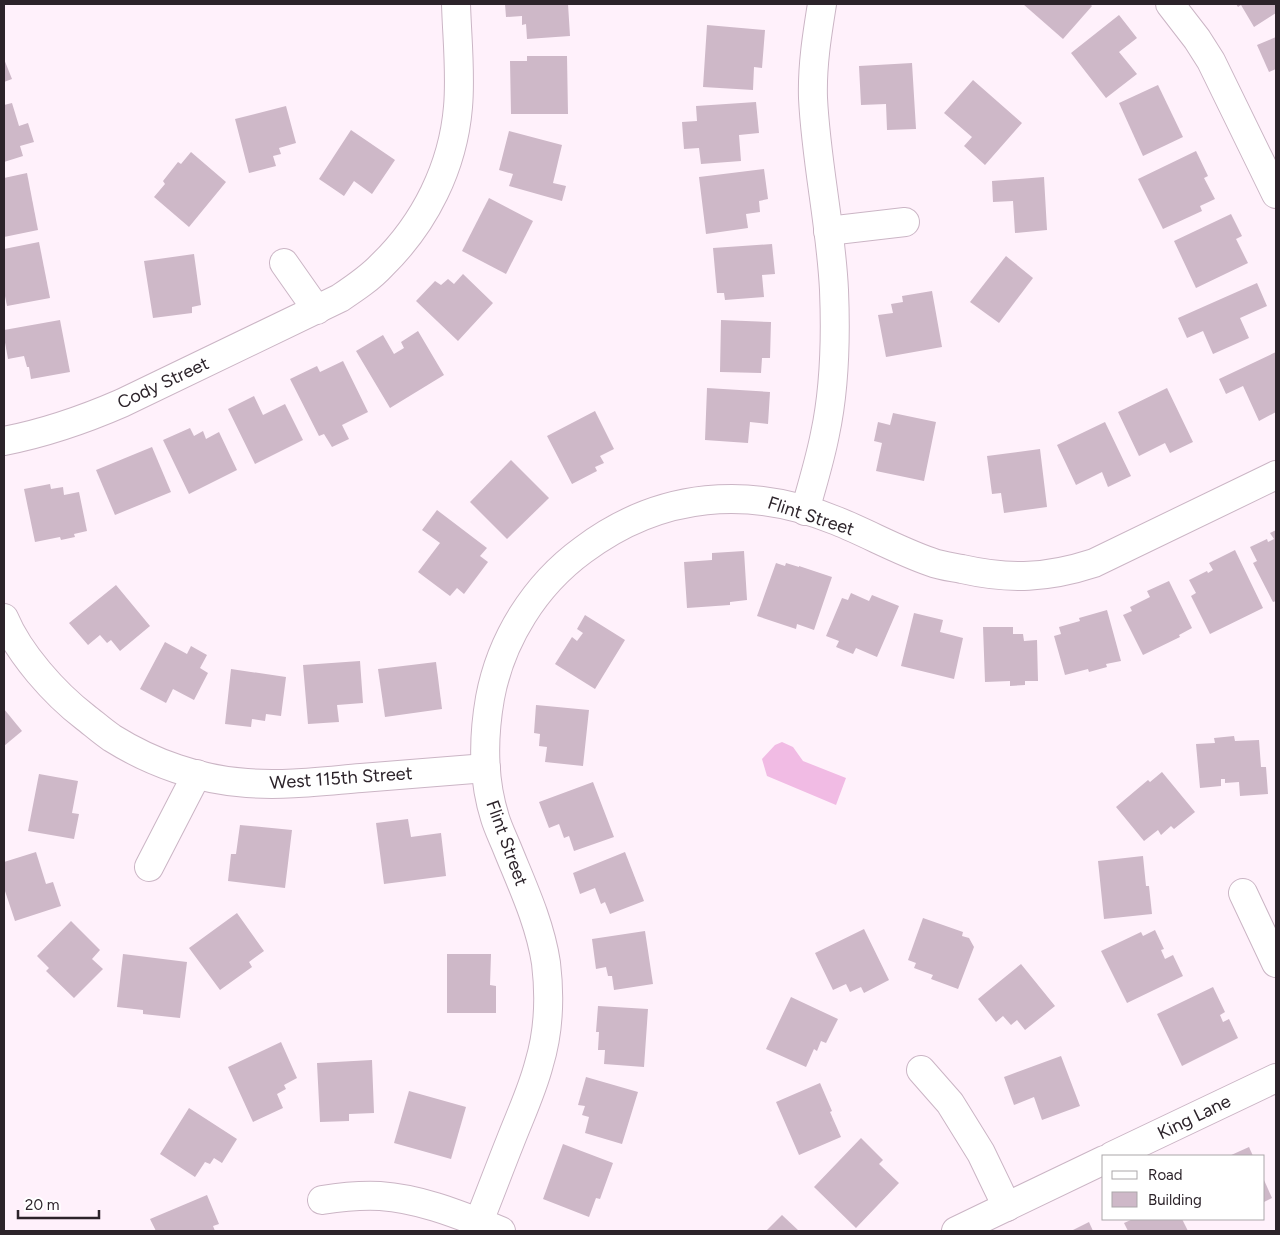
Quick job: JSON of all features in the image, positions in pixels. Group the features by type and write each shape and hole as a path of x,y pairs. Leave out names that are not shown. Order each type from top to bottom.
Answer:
{"street":[{"name":"Cody Street","path":"4,441 58,428 89,418 122,404 340,298 362,283 381,266 399,248 429,205 449,157 455,132 458,106 459,74 456,4"},
{"path":"805,511 825,434 830,406 835,347 834,289 813,97 815,45 822,4"},
{"path":"1170,4 1198,39 1211,61 1276,194"},
{"path":"828,231 905,222"},
{"path":"284,263 317,310"},
{"name":"Flint Street","path":"485,1228 539,1064 545,1039 548,1013 546,960 540,935 529,901 495,819 489,794 485,742 487,716 491,690 506,647 522,616 537,594 554,575 573,557 594,542 616,528 640,517 664,508 690,502 715,499 741,499 767,501 834,520 909,554 934,563 983,574 1029,576 1071,570 1094,563 1276,475"},
{"name":"West 115th Street","path":"4,618 18,645 69,705 132,750 156,761 197,774 222,780 248,783 300,783 486,768"},
{"path":"149,867 197,774"},
{"path":"1243,893 1276,963"},
{"path":"921,1070 956,1112 981,1153 1007,1206"},
{"name":"King Lane","path":"1114,1155 1276,1078"},
{"path":"956,1231 1102,1161"},
{"path":"322,1200 356,1196 406,1199 431,1205 485,1228"}],"shaded area":[{"path":"782,742 793,747 803,761 846,778 836,805 767,776 762,759 775,745"}],"building":[{"path":"505,4 568,4 570,36 527,39 526,24 522,25 522,16 506,17"},
{"path":"1023,4 1090,4 1092,6 1063,39"},
{"path":"1236,4 1276,4 1276,13 1254,27 1241,5 1238,7"},
{"path":"1119,15 1137,38 1119,52 1137,74 1106,98 1071,53"},
{"path":"707,25 765,30 762,68 754,67 753,90 703,87"},
{"path":"1276,37 1276,69 1269,72 1257,45"},
{"path":"527,56 567,56 568,114 511,114 510,61 527,61"},
{"path":"4,59 12,79 4,82"},
{"path":"912,63 916,129 887,130 886,104 861,105 859,66"},
{"path":"973,80 1022,123 985,165 964,146 972,137 944,113"},
{"path":"1158,85 1183,137 1143,156 1119,103"},
{"path":"756,102 759,133 739,135 741,161 701,164 699,148 684,149 682,122 697,121 696,106"},
{"path":"12,103 19,126 28,123 34,142 20,146 23,156 4,162 4,105"},
{"path":"286,106 296,143 279,148 281,154 273,156 276,166 249,173 235,119"},
{"path":"351,130 395,160 372,194 354,181 344,196 319,179"},
{"path":"509,131 562,145 553,183 566,186 562,201 509,186 513,174 499,170"},
{"path":"1196,151 1208,176 1204,178 1215,199 1200,206 1202,211 1163,229 1138,179"},
{"path":"191,152 226,182 189,227 154,197 165,184 163,181 178,162 181,164"},
{"path":"764,169 768,199 759,201 760,212 746,214 748,228 706,234 699,177"},
{"path":"27,173 38,230 4,237 4,178"},
{"path":"1044,177 1047,230 1015,233 1013,201 993,202 992,181"},
{"path":"489,198 533,221 506,274 462,251"},
{"path":"1231,214 1242,236 1236,239 1248,263 1196,288 1174,241"},
{"path":"39,242 50,298 7,306 4,291 4,249"},
{"path":"772,244 775,274 762,275 764,297 725,300 724,293 717,293 713,248"},
{"path":"194,254 201,305 192,307 192,313 153,318 144,261"},
{"path":"1006,256 1033,278 999,323 970,302"},
{"path":"463,274 493,303 458,341 416,301 435,281 441,285 448,279 454,284"},
{"path":"1257,283 1267,306 1240,318 1249,338 1213,354 1203,331 1187,338 1178,318"},
{"path":"932,291 942,347 886,357 878,315 893,313 891,304 903,302 902,296"},
{"path":"60,320 70,372 31,379 29,367 27,367 24,356 8,359 4,330"},
{"path":"721,320 771,322 770,358 762,358 761,373 720,372"},
{"path":"418,331 444,375 390,408 356,351 383,335 394,354 404,348 401,342"},
{"path":"1276,352 1276,412 1259,421 1243,386 1226,394 1219,379"},
{"path":"343,361 368,412 342,425 349,439 332,447 324,434 319,436 290,379 317,366 320,372"},
{"path":"707,388 770,392 768,424 750,422 748,443 705,440"},
{"path":"1167,388 1193,442 1170,453 1165,443 1139,456 1118,412"},
{"path":"254,396 263,415 285,404 303,440 255,464 228,409"},
{"path":"595,411 614,449 600,456 604,463 595,467 597,471 572,484 547,436"},
{"path":"893,413 936,422 924,481 876,471 882,443 874,441 878,422 890,425"},
{"path":"1105,422 1131,476 1108,487 1102,472 1076,485 1057,445"},
{"path":"190,428 194,436 203,431 206,439 219,432 237,470 189,494 163,440"},
{"path":"152,447 171,492 115,515 96,470"},
{"path":"1040,449 1047,507 1004,513 1001,493 992,494 987,456"},
{"path":"511,460 549,498 507,539 470,502"},
{"path":"50,484 51,489 63,487 64,495 79,492 87,531 74,534 75,537 61,540 60,537 35,542 24,489"},
{"path":"437,510 487,548 480,556 488,562 464,594 457,588 450,596 418,572 440,543 422,530"},
{"path":"1276,530 1276,601 1273,602 1253,563 1257,561 1250,547 1267,539 1268,542 1274,539 1270,533"},
{"path":"1235,550 1263,608 1210,634 1191,596 1196,593 1189,580 1213,570 1209,563"},
{"path":"744,551 747,600 730,602 730,605 687,608 684,562 712,560 712,553"},
{"path":"776,563 785,566 786,563 799,566 832,577 814,630 797,624 796,629 757,616"},
{"path":"1169,581 1192,628 1179,635 1180,637 1143,655 1123,615 1132,611 1130,607 1150,597 1147,591"},
{"path":"116,585 150,626 120,651 111,640 107,643 100,635 88,645 69,623"},
{"path":"851,593 869,601 872,595 899,606 877,657 856,648 853,654 836,647 839,641 826,636 842,598 848,600"},
{"path":"1107,610 1121,661 1106,664 1107,667 1089,672 1088,669 1065,675 1054,636 1061,634 1059,627 1080,621 1079,618"},
{"path":"914,613 943,620 940,632 963,638 954,679 901,666"},
{"path":"585,615 625,640 595,689 555,664 572,637 577,641 583,633 577,629"},
{"path":"983,627 1013,627 1013,634 1023,634 1024,641 1037,640 1038,681 1025,681 1025,685 1010,686 1010,681 985,682"},
{"path":"165,642 187,654 191,646 207,655 200,668 208,673 194,700 173,689 166,703 140,689"},
{"path":"360,661 363,703 337,705 339,722 308,724 303,665"},
{"path":"436,662 442,709 385,717 378,669"},
{"path":"231,669 286,677 281,716 266,714 265,721 252,719 251,727 225,724"},
{"path":"536,705 589,710 583,766 545,762 547,747 539,746 540,734 534,733"},
{"path":"4,709 22,731 4,746"},
{"path":"1234,736 1235,741 1259,740 1261,767 1266,767 1268,794 1240,796 1239,782 1225,783 1225,779 1221,779 1221,786 1200,788 1196,744 1215,743 1214,738"},
{"path":"1162,772 1195,812 1174,829 1171,826 1161,835 1158,830 1144,841 1116,807 1148,780 1150,782"},
{"path":"39,774 78,781 72,813 79,814 74,839 28,831"},
{"path":"593,782 614,837 574,851 569,836 564,838 559,824 549,828 539,802"},
{"path":"408,819 411,837 441,833 446,876 384,884 376,823"},
{"path":"240,825 292,830 285,888 228,881 231,854 236,854"},
{"path":"36,852 46,884 53,882 61,906 15,921 4,888 4,862"},
{"path":"625,852 644,901 610,914 605,902 601,904 595,888 580,894 573,873"},
{"path":"1143,856 1146,886 1149,886 1152,914 1104,919 1098,861"},
{"path":"237,913 264,951 249,962 252,967 220,990 189,948"},
{"path":"923,918 963,932 962,936 969,938 974,947 958,989 931,979 933,975 914,968 916,963 908,960"},
{"path":"71,921 100,950 92,959 103,969 74,998 46,971 49,968 37,956"},
{"path":"864,929 889,980 864,993 861,987 850,992 846,984 833,990 815,953"},
{"path":"1155,930 1164,949 1161,950 1165,959 1173,955 1183,976 1127,1003 1101,951 1141,932 1143,936"},
{"path":"645,931 653,984 614,990 612,976 608,976 606,967 596,969 592,939"},
{"path":"123,954 187,962 180,1018 143,1014 143,1010 117,1007"},
{"path":"447,954 491,954 490,985 496,986 496,1013 447,1013"},
{"path":"1021,964 1055,1006 1025,1030 1017,1020 1011,1025 1003,1016 996,1022 978,999"},
{"path":"1213,987 1225,1012 1220,1015 1223,1022 1229,1019 1238,1038 1182,1066 1157,1014"},
{"path":"791,997 838,1019 826,1043 821,1041 817,1051 814,1049 806,1067 766,1049"},
{"path":"598,1006 648,1009 644,1067 604,1064 605,1050 598,1050 599,1032 596,1032"},
{"path":"281,1042 297,1078 284,1085 286,1089 277,1094 283,1108 253,1122 228,1067"},
{"path":"1061,1056 1080,1106 1042,1120 1034,1097 1014,1105 1004,1077"},
{"path":"372,1060 374,1113 349,1114 349,1121 320,1122 317,1063"},
{"path":"586,1077 638,1092 622,1144 585,1133 589,1117 582,1115 585,1106 578,1105"},
{"path":"820,1083 841,1137 799,1155 776,1102"},
{"path":"409,1091 466,1107 451,1159 394,1143"},
{"path":"189,1108 237,1139 222,1163 214,1158 210,1164 205,1162 195,1177 160,1154"},
{"path":"861,1138 883,1160 879,1164 899,1183 856,1228 814,1187"},
{"path":"563,1144 613,1163 600,1199 596,1198 589,1217 543,1199"},
{"path":"1249,1147 1253,1155 1231,1155"},
{"path":"1265,1182 1272,1198 1265,1202"},
{"path":"207,1195 219,1224 213,1226 215,1231 156,1231 150,1219"},
{"path":"782,1215 799,1231 766,1231"},
{"path":"1131,1220 1182,1220 1188,1231 1128,1231 1124,1223"},
{"path":"1089,1222 1093,1231 1071,1231"}]}
